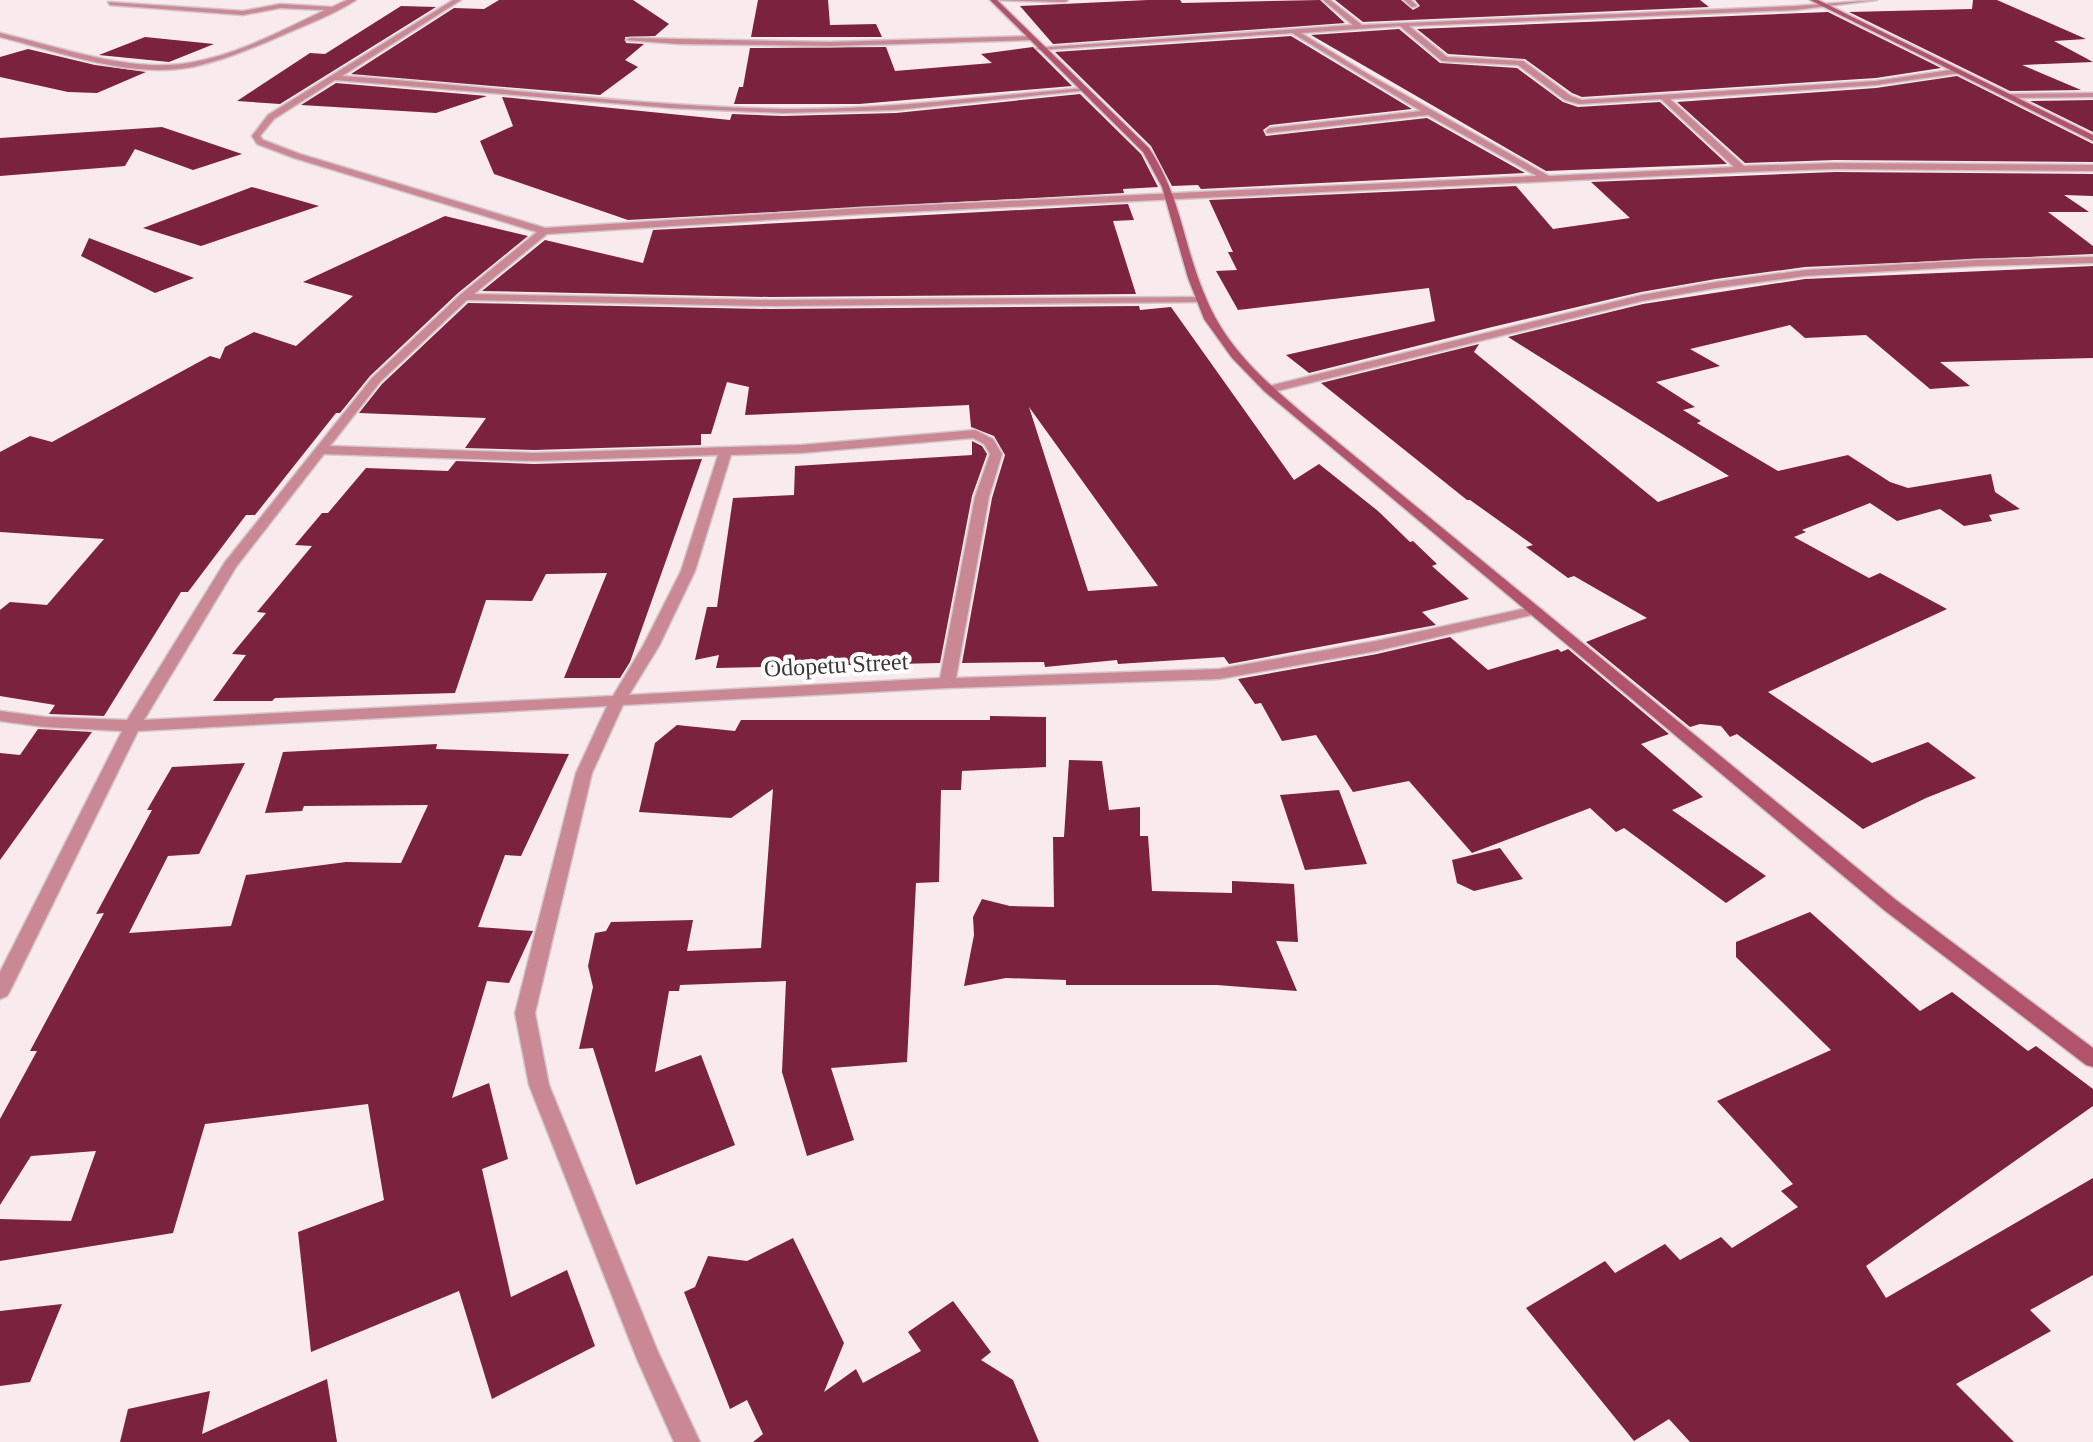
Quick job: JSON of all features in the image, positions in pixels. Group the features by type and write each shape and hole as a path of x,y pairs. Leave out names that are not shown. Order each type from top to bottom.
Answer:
{"street":[{"path":"0,35 122,63 168,67 215,59 353,0"},
{"path":"458,0 271,117 256,136 260,142 544,231 847,211 1742,169 1835,166 2093,168"},
{"path":"994,0 1065,0"},
{"path":"994,0 1146,150 1163,174 1173,198 1200,299 1235,358 1890,905 2093,1059"},
{"path":"1326,0 1359,26"},
{"path":"1407,0 1414,6"},
{"path":"1813,0 2093,138"},
{"path":"630,40 756,45 1036,43 1826,6 1874,0"},
{"path":"110,3 243,13 280,6 334,8"},
{"path":"1402,24 1445,59 1520,63 1574,101 1876,83 1957,71"},
{"path":"1293,31 1363,75 1546,178"},
{"path":"335,78 717,109 786,111 853,110 1085,90"},
{"path":"1661,95 1742,169"},
{"path":"2011,96 2093,95"},
{"path":"1270,131 1430,112"},
{"path":"0,991 132,726 230,565 376,380 464,297 544,231"},
{"path":"1269,389 1642,298 1716,285 1805,273 2093,260"},
{"path":"464,297 770,303 1200,299"},
{"path":"322,450 534,457 801,449 975,434 989,442 996,454 982,497 947,683"},
{"path":"687,1442 649,1359 539,1085 525,1013 584,773 617,701 651,646 688,571 726,451"},
{"name":"Odopetu Street","path":"0,716 45,722 132,726 947,683 1219,674 1376,646 1536,610"}],"building":[{"path":"499,0 633,0 669,24 655,36 625,37 626,43 644,44 625,60 638,67 600,95 351,74 454,8 484,9"},
{"path":"758,0 828,0 830,25 876,24 882,37 751,37"},
{"path":"1180,0 1182,3 1320,0 1345,23 1053,44 1020,6"},
{"path":"1335,0 1401,0 1413,10 1420,6 1415,0 1700,0 1709,7 1363,22"},
{"path":"1973,0 1997,0 2086,39 2054,41 2093,62 2022,65 2081,90 2010,91 1849,12 1972,9"},
{"path":"401,6 436,7 280,104 237,101 310,53 325,54"},
{"path":"1828,12 1941,68 1876,78 1582,97 1525,59 1448,54 1417,29"},
{"path":"1399,29 1440,63 1517,68 1563,102 1578,107 1660,102 1727,164 1546,171 1311,35"},
{"path":"1291,36 1412,109 1270,125 1263,130 1266,136 1427,118 1525,173 1201,189 1198,185 1172,186 1151,146 1055,52"},
{"path":"145,37 214,44 169,62 99,55"},
{"path":"886,47 895,71 992,63 981,54 1033,47 1072,86 859,104 734,104 739,87 743,87 750,48"},
{"path":"28,49 95,65 146,72 97,93 68,92 0,77 0,57"},
{"path":"1957,76 2093,144 2093,162 1835,160 1745,163 1677,102 1876,88"},
{"path":"336,83 487,96 436,113 301,105"},
{"path":"1080,94 1141,154 1158,187 1123,189 1124,193 628,220 494,174 480,141 513,126 502,97 730,120 732,114 896,113"},
{"path":"2093,100 2093,132 2030,101"},
{"path":"162,127 242,154 193,170 135,149 125,166 0,176 0,138"},
{"path":"1835,172 2093,174 2093,196 2064,195 2089,212 2048,212 2093,246 2093,254 1805,267 1716,279 1641,292 1309,373 1286,355 1435,321 1429,288 1238,310 1216,271 1237,270 1228,252 1233,252 1209,200 1516,186 1553,229 1630,218 1591,182"},
{"path":"252,187 319,206 201,246 143,228"},
{"path":"1128,204 1134,220 1113,221 1136,294 770,297 482,291 545,240 643,263 653,230"},
{"path":"445,216 528,236 458,293 370,376 340,413 336,413 255,515 246,515 188,592 181,592 104,716 49,714 55,705 0,696 0,610 10,602 47,605 104,539 0,532 0,452 30,436 52,442 210,356 220,359 225,347 254,332 296,346 353,296 303,282"},
{"path":"89,238 194,278 155,293 81,256"},
{"path":"2093,266 2093,358 1940,362 1970,386 1930,389 1866,335 1805,338 1790,325 1690,349 1720,366 1656,382 1695,407 1683,410 1701,421 1697,423 1778,471 1848,455 1890,482 1908,488 1991,474 1995,492 2020,509 1989,515 1992,521 1964,526 1940,509 1897,521 1870,503 1802,530 1806,532 1794,537 1869,578 1880,573 1947,609 1768,692 1872,763 1928,742 1976,778 1863,829 1737,734 1730,737 1721,726 1700,724 1690,727 1586,642 1647,618 1574,576 1568,578 1526,547 1533,545 1467,500 1321,383 1479,344 1474,352 1658,502 1729,476 1508,337 1643,304 1805,279"},
{"path":"468,303 770,309 1139,306 1140,310 1171,307 1294,480 1319,464 1378,511 1410,542 1413,541 1437,564 1432,566 1469,599 1422,612 1436,625 1229,664 1224,657 1118,664 1117,660 1045,667 1044,662 962,663 992,498 1005,455 994,436 971,427 969,405 745,415 749,387 727,382 711,434 701,434 701,445 534,450 465,448 486,418 359,413 382,384","holes":["1029,407 1158,586 1088,591"]},
{"path":"972,441 982,446 987,454 972,496 940,663 716,668 719,655 695,660 707,607 717,607 733,498 794,495 795,466 972,455"},
{"path":"702,459 630,662 620,678 564,678 607,573 546,574 532,601 486,600 455,693 213,701 246,655 232,654 266,613 257,612 312,546 295,545 322,513 328,513 366,468 448,471 456,461 534,464"},
{"path":"1450,637 1488,670 1558,649 1561,652 1568,649 1669,734 1641,744 1703,797 1672,810 1766,876 1726,903 1624,828 1616,832 1590,808 1472,853 1409,781 1353,792 1316,735 1282,741 1261,703 1255,704 1238,679 1377,654"},
{"path":"990,716 1046,717 1046,767 962,771 961,790 941,790 939,882 916,883 907,1062 831,1068 854,1140 807,1156 782,1072 786,981 680,985 679,991 669,991 655,1072 701,1055 735,1145 636,1185 593,1048 579,1049 593,987 588,966 595,933 606,931 611,922 693,920 687,951 761,948 773,789 731,818 639,812 655,743 677,725 735,731 741,720 990,720"},
{"path":"38,729 92,732 0,860 0,753 20,755"},
{"path":"437,744 436,749 569,754 521,856 505,855 478,927 533,931 509,983 487,981 452,1098 489,1083 508,1159 482,1169 511,1297 567,1270 595,1346 492,1399 459,1291 311,1352 298,1232 384,1200 368,1104 205,1124 173,1233 0,1261 0,1219 71,1221 96,1151 31,1156 0,1205 0,1119 37,1051 30,1051 104,913 96,914 152,810 147,810 172,767 245,763 199,854 168,856 129,933 231,926 246,875 346,862 401,863 428,805 304,806 302,811 265,813 283,752"},
{"path":"1069,760 1102,761 1109,810 1140,807 1140,836 1148,836 1152,891 1232,893 1232,881 1294,884 1298,942 1276,941 1297,991 1217,985 1066,985 1066,980 1006,978 964,986 974,935 973,917 982,899 1010,906 1054,907 1053,837 1064,837"},
{"path":"1339,790 1367,864 1305,870 1280,795"},
{"path":"1500,848 1523,879 1474,891 1457,883 1452,860"},
{"path":"1810,912 1920,1011 1952,992 2028,1051 2036,1046 2093,1089 2093,1106 1866,1266 1886,1298 2093,1178 2093,1275 2030,1310 2051,1331 1956,1384 2014,1442 1690,1442 1669,1419 1634,1441 1526,1308 1605,1261 1615,1273 1665,1244 1680,1260 1721,1237 1732,1248 1798,1207 1781,1191 1793,1184 1717,1101 1831,1050 1736,957 1736,942"},
{"path":"793,1238 844,1343 824,1392 856,1369 863,1383 921,1351 908,1332 953,1301 991,1352 981,1360 1013,1380 1039,1442 753,1442 763,1434 747,1400 730,1409 684,1292 695,1287 708,1256 747,1261"},
{"path":"62,1304 30,1382 0,1386 0,1311"},
{"path":"327,1379 337,1442 120,1442 128,1409 210,1391 202,1434"}]}
